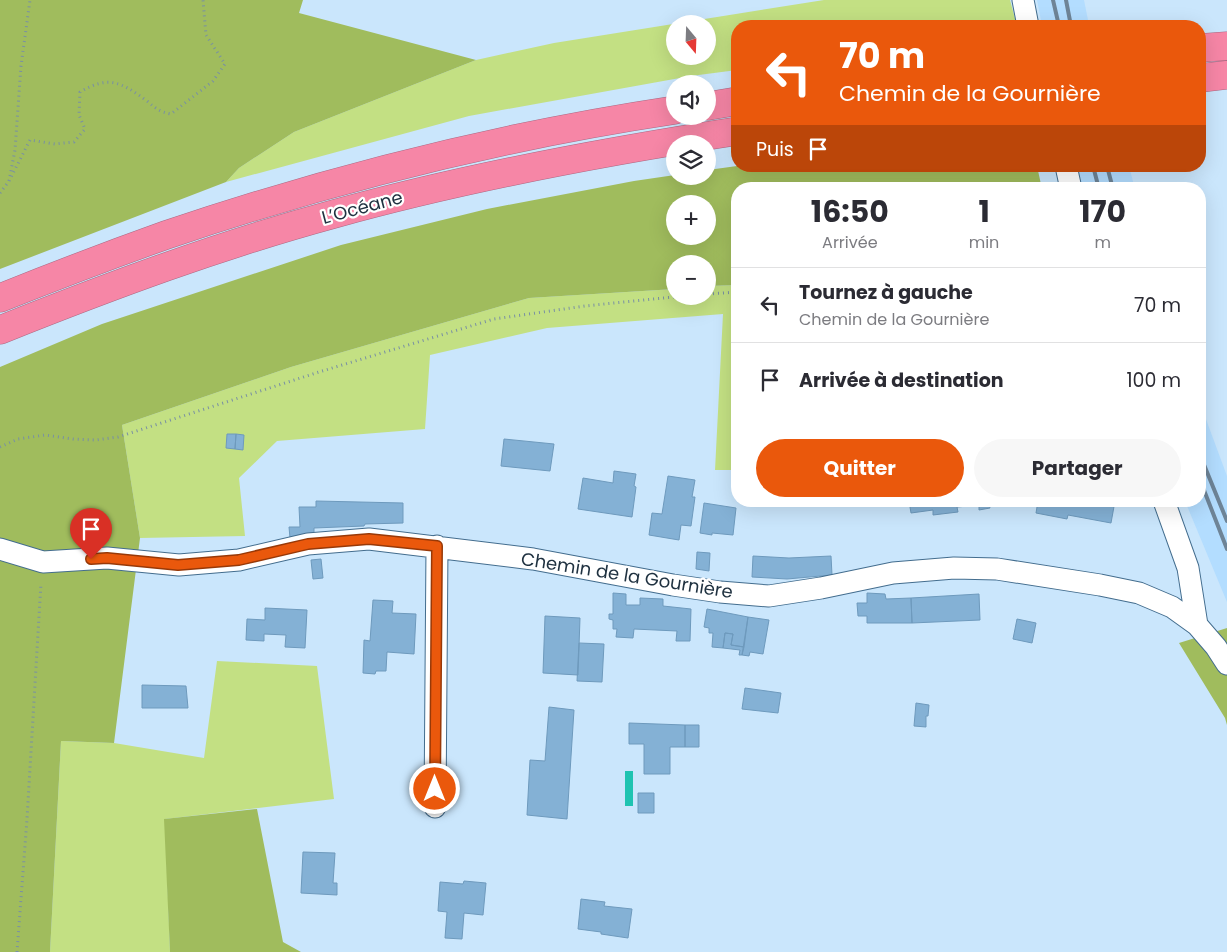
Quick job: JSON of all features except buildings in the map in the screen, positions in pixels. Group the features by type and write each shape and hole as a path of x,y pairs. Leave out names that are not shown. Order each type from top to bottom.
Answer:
{"highway":[{"path":"1206,48 1227,46"},
{"path":"1206,77 1227,75"},
{"path":"716,105 731,102"},
{"name":"L’Océane","path":"0,298 166,235 255,206 335,183 468,149 555,131 666,112"},
{"name":"L’Océane","path":"0,330 162,268 250,239 342,212 472,179 646,145 731,132"}],"street":[{"path":"1023,0 1027,20"},
{"path":"1166,507 1188,568 1197,625"},
{"name":"Chemin de la Gournière","path":"0,549 43,562 107,558 178,565 239,560 308,544 369,539 534,559 673,585 720,592 769,596 821,588 893,573 954,568 996,568 1100,584 1139,593 1172,607 1197,625 1216,647 1227,664"},
{"path":"435,807 437,546"}],"path":[{"path":"9,181 15,150 21,66 30,0"},
{"path":"0,193 9,181 30,140 55,144 74,142 85,129 80,115 80,92 95,83 110,81 133,91 160,112 170,114 213,81 225,64 206,35 203,0"},
{"path":"716,293 731,292"},
{"path":"0,448 18,439 44,435 96,440 118,437 243,396 494,319 585,306 666,298"},
{"path":"16,952 27,818 43,562"}],"shaded area":[{"path":"0,0 303,0 299,13 476,60 294,132 239,168 226,182 0,269"},
{"path":"824,0 1010,0 1015,20 731,20 731,71 699,75 666,75 666,81 469,116 226,182 239,168 294,132 476,60 554,43 666,25 666,65 716,65 716,17"},
{"path":"1037,0 1084,0 1088,20 1041,20"},
{"path":"731,167 731,172 1038,172 1040,182 731,182 731,285 716,286 716,255 666,255 666,290 529,298 291,367 122,425 140,538 114,743 61,741 50,952 0,952 0,367 102,324 341,245 487,209 666,176 666,185 716,185 716,169"},
{"path":"1079,172 1131,172 1133,182 1081,182"},
{"path":"731,285 731,470 715,470 723,314 547,328 430,355 425,429 277,441 239,478 245,536 140,538 122,425 291,367 529,298 666,290 666,305 716,305 716,286"},
{"path":"1206,419 1227,476 1227,602 1187,507 1206,507"},
{"path":"1227,628 1227,725 1225,718 1179,643"},
{"path":"217,661 317,666 334,799 165,819 170,952 50,952 61,741 114,743 204,758"},
{"path":"625,771 633,771 633,806 625,806"},
{"path":"257,809 283,942 301,952 170,952 164,819"}],"railway":[{"path":"1053,0 1058,20"},
{"path":"1066,0 1070,20"},
{"path":"1095,172 1097,182"},
{"path":"1109,172 1111,182"},
{"path":"1206,470 1227,521"},
{"path":"1206,495 1227,549"}],"route":[{"path":"91,559 107,558 178,565 239,560 308,544 369,539 437,546 435,789"}]}
